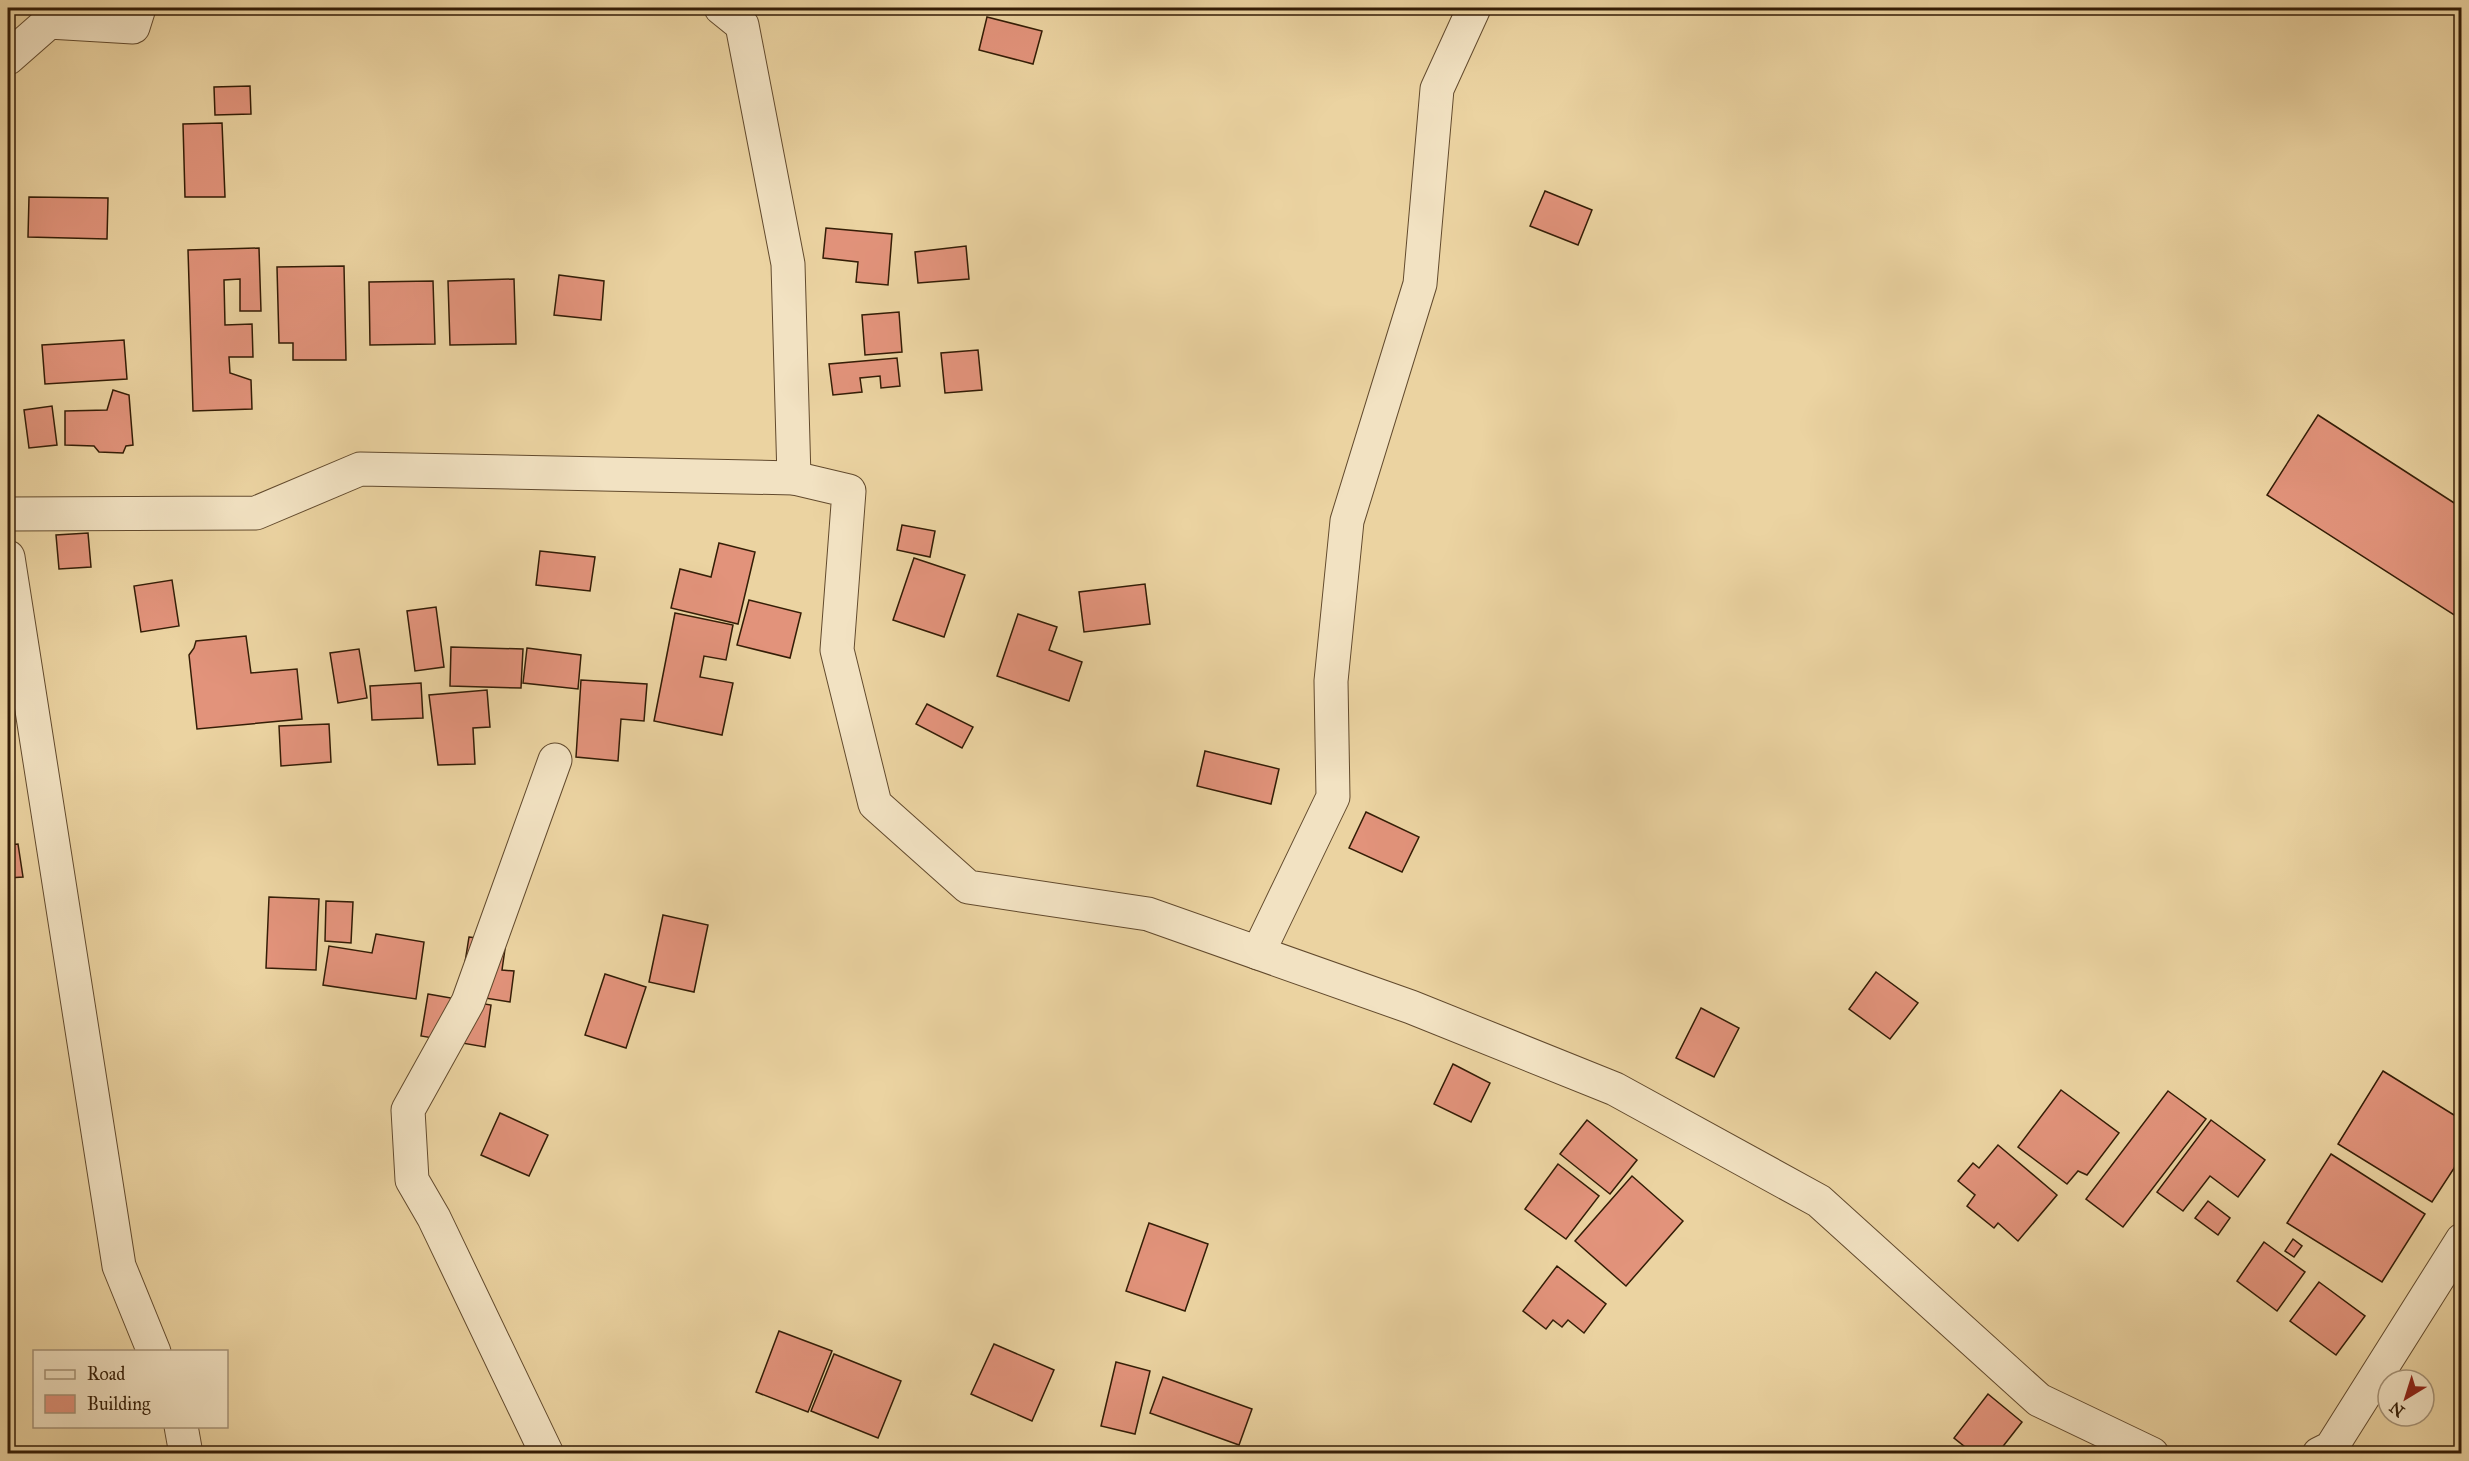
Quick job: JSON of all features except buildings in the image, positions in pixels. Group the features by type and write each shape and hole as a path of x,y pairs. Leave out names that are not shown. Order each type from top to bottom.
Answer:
{"street":[{"path":"8,58 48,22 133,27 140,8"},
{"path":"721,8 741,24 789,264 794,478"},
{"path":"1258,953 1333,797 1331,681 1347,521 1420,284 1437,89 1474,8"},
{"path":"8,514 256,513 360,469 794,478 849,491 837,650 875,804 968,887 1148,914 1410,1007 1615,1089 1819,1201 2039,1400 2151,1454"},
{"path":"8,557 119,1266 153,1350"},
{"path":"547,1454 434,1218 412,1180 408,1110 468,1002 555,760"},
{"path":"2319,1454 2331,1448 2462,1240"},
{"path":"181,1428 186,1454"}]}
